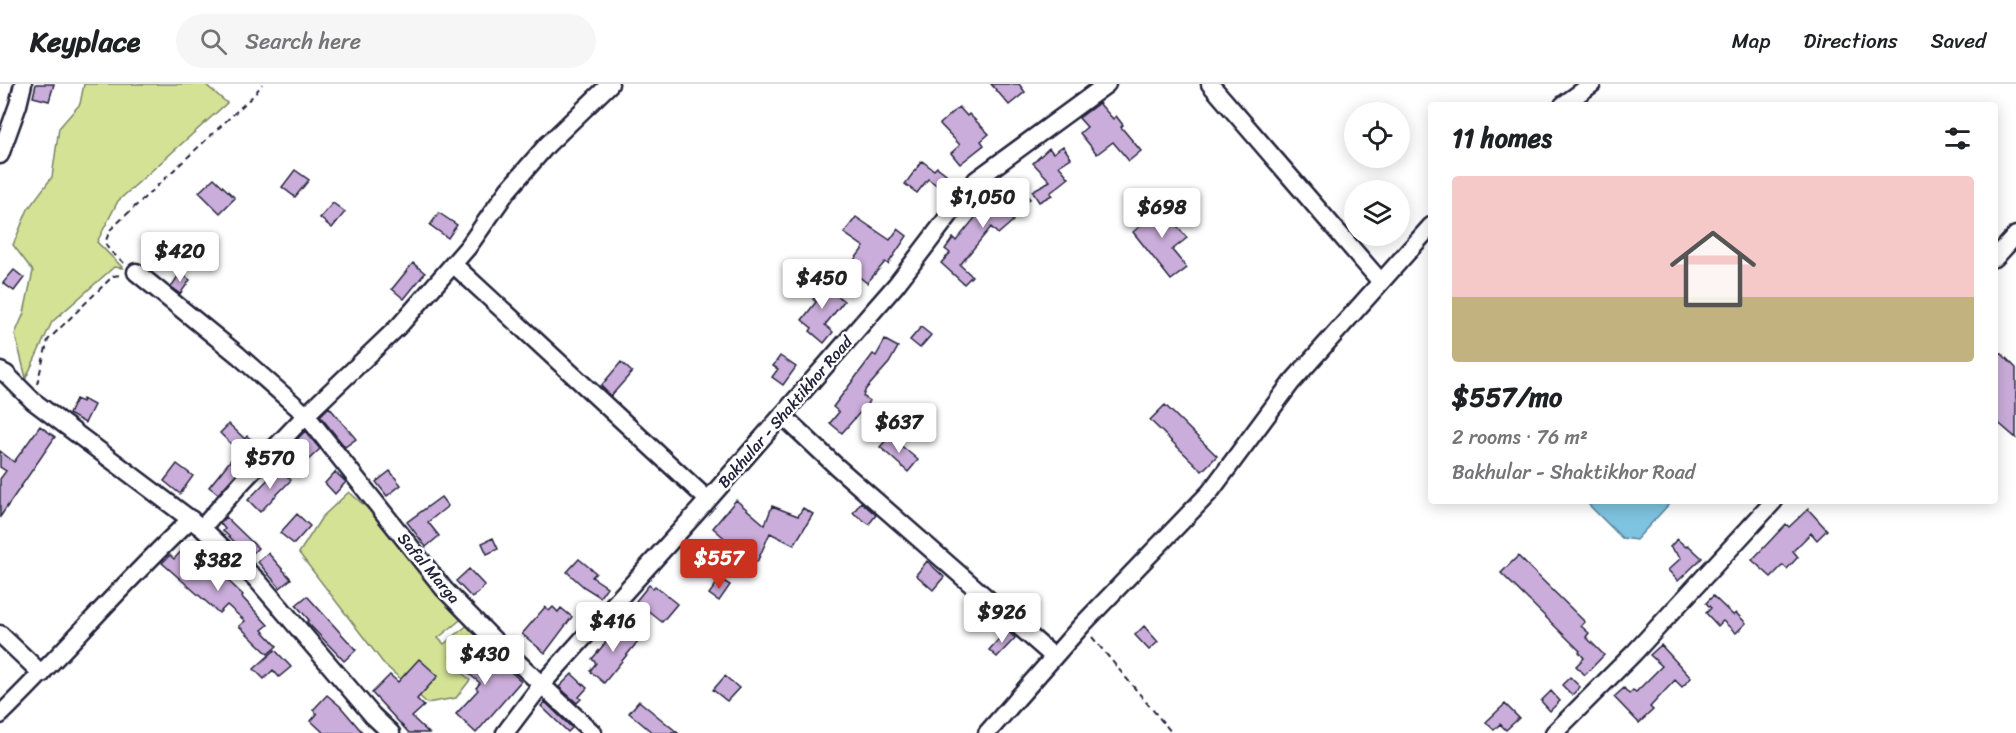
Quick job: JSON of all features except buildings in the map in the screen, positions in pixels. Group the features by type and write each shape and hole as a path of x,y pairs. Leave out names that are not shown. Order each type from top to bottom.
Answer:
{"street":[{"path":"0,155 23,84"},
{"path":"0,715 42,674 157,551 196,523 242,482 306,414 400,325 468,247 514,182 610,84"},
{"name":"Bakhular - Shaktikhor Road","path":"505,733 542,684 708,500 896,285 976,180 1107,84"},
{"path":"1210,84 1381,282"},
{"path":"1567,102 1592,84"},
{"path":"987,733 1082,625 1210,492 1291,383 1428,229"},
{"path":"1998,255 2016,235"},
{"path":"453,264 708,500"},
{"name":"Safal Marga","path":"136,272 306,414 444,589 495,641 593,733"},
{"path":"0,371 6,374 33,401 196,523 257,580 373,716 391,733"},
{"path":"782,415 836,466 1054,657"},
{"path":"1554,733 1634,653 1771,504"},
{"path":"0,634 42,674"}],"path":[{"path":"136,272 109,250 105,243 110,230 255,94 262,84"},
{"path":"33,401 48,340 113,276 136,272"},
{"path":"1082,625 1172,733"}],"green space":[{"path":"84,84 205,84 227,103 118,201 97,242 123,268 114,267 52,322 26,378 15,334 24,313 33,271 13,245 28,209 52,177 59,128 80,104"},
{"path":"349,492 373,513 425,579 464,617 438,638 444,644 469,624 478,635 450,656 456,667 470,680 456,698 427,703 384,664 299,553 322,517"}],"water":[{"path":"1588,504 1669,504 1636,540 1622,538"}]}
